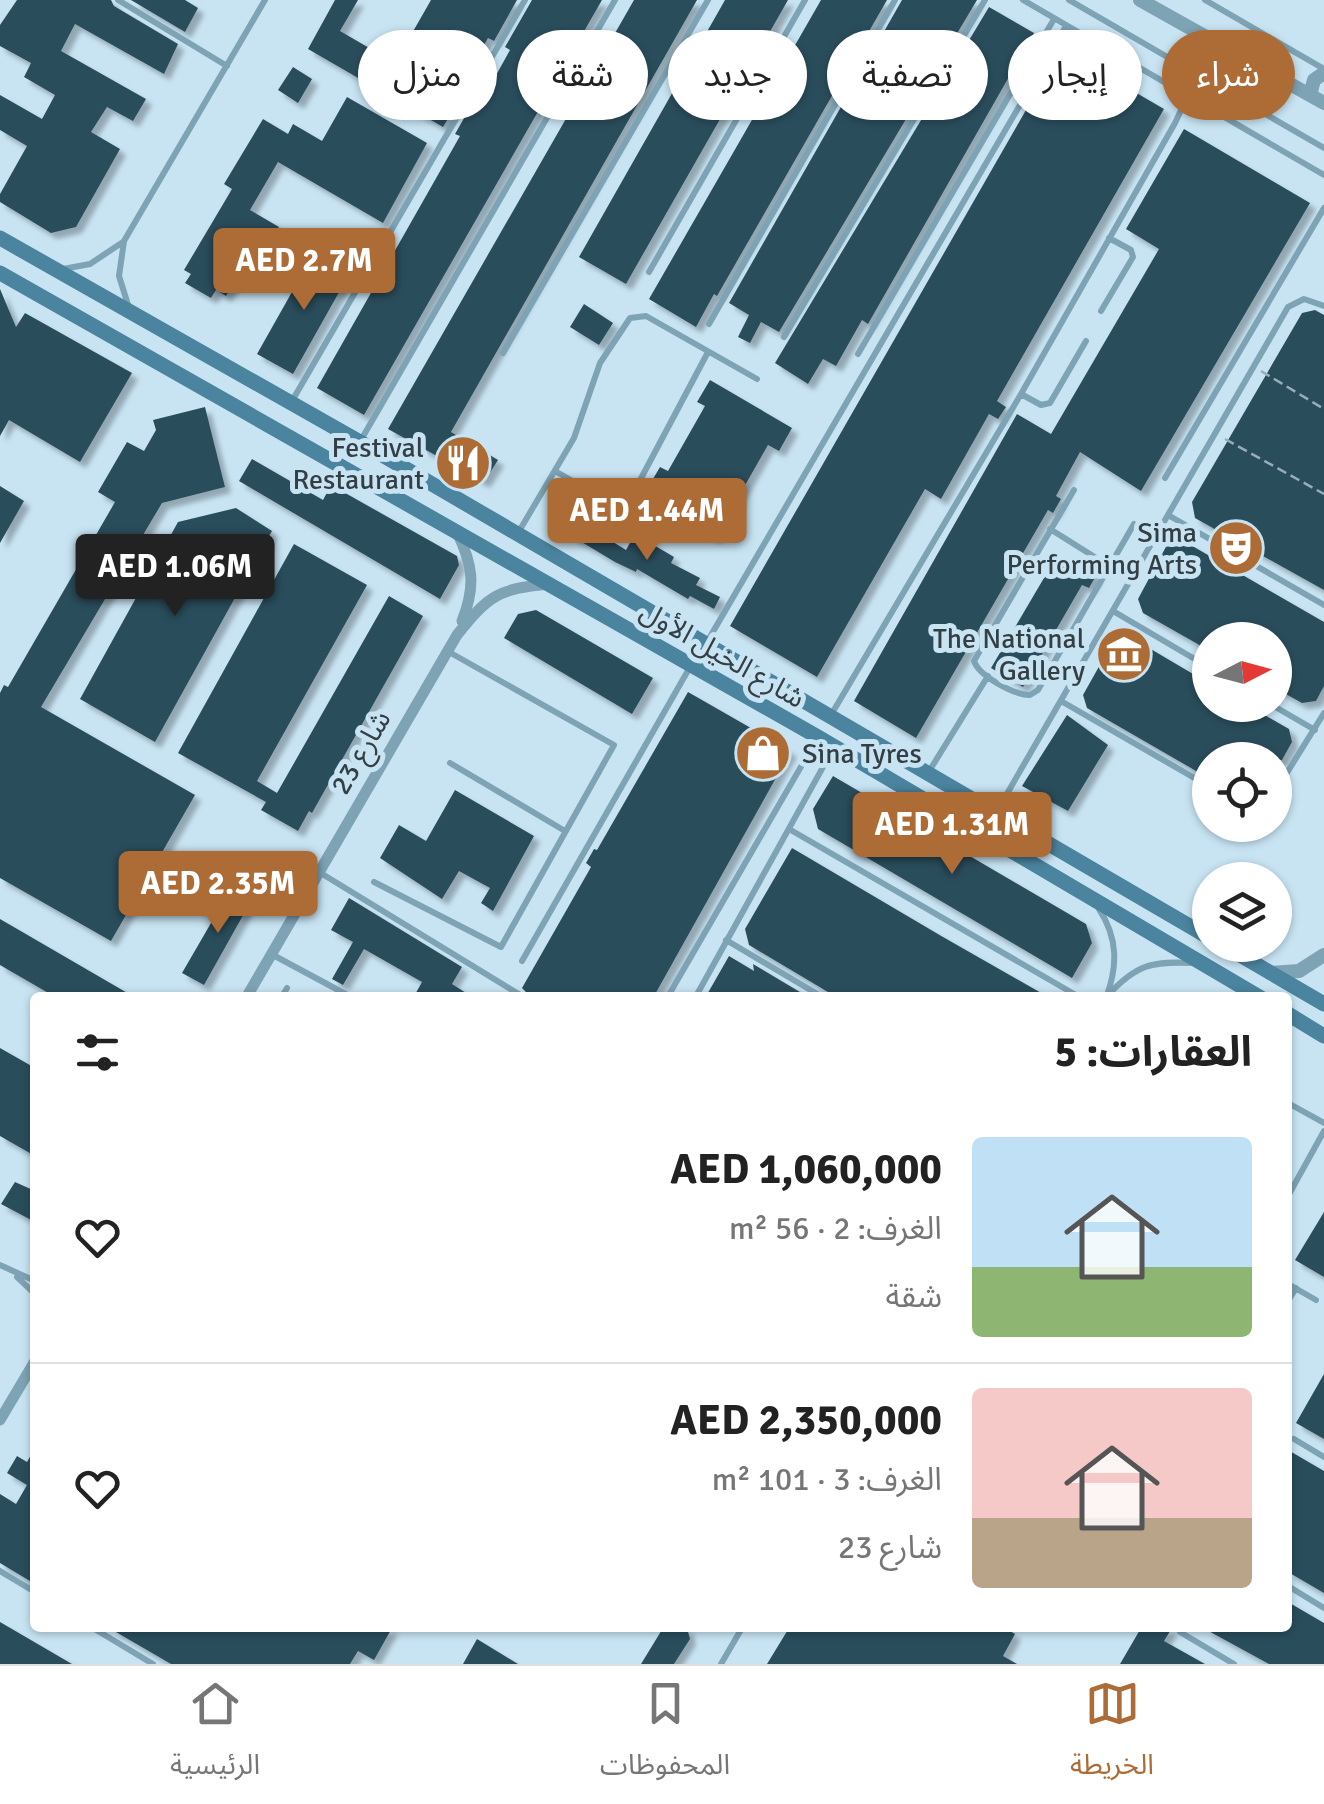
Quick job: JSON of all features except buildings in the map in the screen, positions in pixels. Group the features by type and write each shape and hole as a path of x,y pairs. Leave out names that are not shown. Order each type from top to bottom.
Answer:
{"main road":[{"name":"شارع الخيل الأول","path":"0,238 360,442 1192,927"},
{"name":"شارع الخيل الأول","path":"0,273 692,665 1251,992"},
{"path":"1253,962 1324,1004"},
{"path":"1292,1016 1324,1036"}],"street":[{"path":"1140,0 1192,30"},
{"path":"1317,99 1314,80 1324,71"},
{"path":"1295,87 1317,99"},
{"name":"شارع 23","path":"250,992 457,635 472,595 474,576 457,532"},
{"name":"شارع 23","path":"457,635 494,595 512,588 550,584"},
{"path":"1270,972 1299,971 1324,954"},
{"path":"0,1420 30,1369"}],"lane":[{"path":"118,0 226,66"},
{"path":"136,318 124,298 119,276 124,241 265,0"},
{"path":"291,404 525,0"},
{"path":"360,442 616,0"},
{"path":"502,353 708,0"},
{"path":"649,272 805,0"},
{"path":"710,324 895,0"},
{"path":"784,337 985,0"},
{"path":"1023,0 1162,81"},
{"path":"1069,0 1162,54"},
{"path":"1205,0 1324,71"},
{"path":"858,354 1054,19"},
{"path":"706,644 1066,26"},
{"path":"830,716 1021,394 1175,120"},
{"path":"1229,120 1324,175"},
{"path":"1276,120 1324,148"},
{"path":"1165,478 1324,208"},
{"path":"1101,312 1133,257 1131,250 1110,238"},
{"path":"50,268 90,264 124,241"},
{"path":"996,812 1288,307 1298,300 1310,299 1324,306"},
{"path":"517,534 580,424 600,364 630,318 646,316 757,380"},
{"path":"1021,394 1041,405 1050,404 1086,341"},
{"path":"555,471 613,504 628,501 708,352"},
{"path":"1074,490 974,660 975,668 1021,695 1034,693 1134,524"},
{"path":"1168,515 1324,604"},
{"path":"1050,529 1110,566"},
{"path":"1113,612 1192,658"},
{"path":"374,882 501,947 614,745 448,651"},
{"path":"522,961 692,665"},
{"path":"928,774 988,676"},
{"path":"1061,701 1192,777"},
{"path":"1292,765 1324,714"},
{"path":"1292,717 1314,730"},
{"path":"671,992 818,738"},
{"path":"697,992 834,748"},
{"path":"450,763 566,831"},
{"path":"789,829 1070,992"},
{"path":"319,872 516,992"},
{"path":"1089,894 1112,937 1115,970 1107,992"},
{"path":"726,940 814,992"},
{"path":"272,954 343,992"},
{"path":"1110,992 1125,976 1147,965 1206,964"},
{"path":"285,992 287,988"},
{"path":"1292,1105 1324,1124"},
{"path":"1292,1189 1324,1132"},
{"path":"0,1265 30,1279"},
{"path":"12,1272 30,1289"},
{"path":"1292,1286 1316,1300"},
{"path":"1294,1440 1324,1457"},
{"path":"0,1571 30,1589"},
{"path":"1292,1588 1324,1608"},
{"path":"100,1632 153,1664"},
{"path":"721,1664 740,1632"},
{"path":"1180,1632 1234,1664"}],"path":[{"path":"1254,367 1324,409"},
{"path":"1216,434 1324,494"}],"place":[{"name":"Festival Restaurant","path":"463,463"},
{"name":"Sima Performing Arts","path":"1236,548"},
{"name":"The National Gallery","path":"1124,654"},
{"name":"Sina Tyres","path":"763,753"}]}
